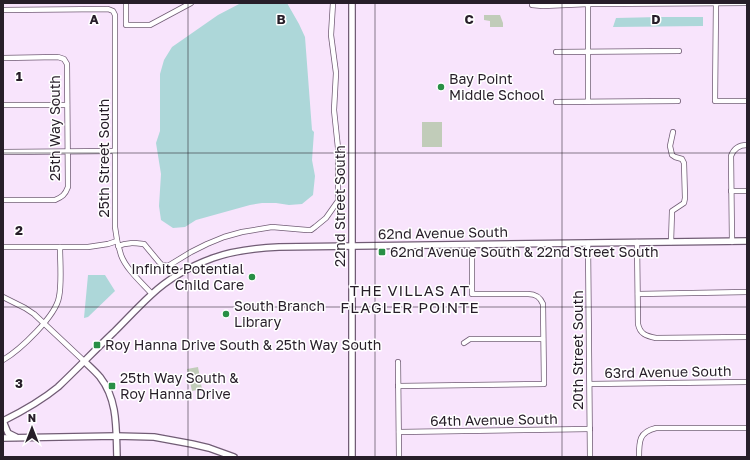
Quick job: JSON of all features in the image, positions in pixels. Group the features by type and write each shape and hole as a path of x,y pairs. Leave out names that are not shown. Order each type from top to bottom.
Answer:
{"street":[{"path":"126,3 126,25 150,25 191,3"},
{"path":"118,246 134,243 144,244 162,265 168,266 191,252 224,237 242,232 272,227 307,230 316,227 326,218 338,202 338,148 334,110 336,73 331,35 332,3"},
{"name":"22nd Street South","path":"352,3 352,457"},
{"path":"716,3 715,101 747,101"},
{"path":"532,4 543,6 588,4 746,3"},
{"path":"588,4 588,101"},
{"name":"25th Street South","path":"3,10 108,9 113,11 115,15 115,227 121,256 128,268 152,294"},
{"path":"556,52 679,51"},
{"name":"25th Way South","path":"3,58 58,57 64,59 67,64 68,152 68,187 62,197 55,200 3,200"},
{"path":"556,102 678,101"},
{"path":"3,105 67,105"},
{"path":"671,242 672,211 684,203 685,198 684,163 682,159 672,155 670,146 673,132"},
{"path":"732,242 731,156 737,147 747,145"},
{"path":"3,152 115,151"},
{"path":"731,191 747,191"},
{"path":"3,247 88,247 99,246 117,241"},
{"name":"62nd Avenue South","path":"3,421 29,408 58,387 152,294 186,270 229,253 262,248 747,241"},
{"path":"637,242 638,324 642,333 656,338 747,337"},
{"name":"20th Street South","path":"588,243 590,457"},
{"path":"398,386 544,384 543,304 540,298 535,294 472,294 472,245"},
{"path":"3,360 32,337 57,304 60,289 60,247"},
{"path":"638,294 747,292"},
{"path":"3,297 24,308 44,323 100,377 113,402 115,412 117,457"},
{"path":"464,343 470,339 543,339"},
{"path":"398,362 399,457"},
{"name":"63rd Avenue South","path":"590,384 747,382"},
{"path":"3,421 8,433 16,438"},
{"path":"639,457 639,444 641,437 650,429 747,428"},
{"name":"64th Avenue South","path":"399,432 590,430"},
{"path":"3,438 116,436 154,437 209,448 234,457"}],"shaded area":[{"path":"241,3 287,3 305,37 312,130 314,132 312,160 315,176 313,195 302,204 289,205 262,203 250,205 196,220 185,227 173,228 161,220 159,206 161,174 156,143 160,131 160,74 164,60 172,47 218,15"},
{"path":"484,15 500,15 503,27 490,27 490,21 484,20"},
{"path":"703,17 703,26 613,27 616,18"},
{"path":"422,122 442,122 442,147 422,147"},
{"path":"88,275 105,275 115,291 88,317 84,318"},
{"path":"198,367 202,389 192,391 187,369"}],"place":[{"name":"Bay Point Middle School","path":"441,87"},
{"name":"62nd Avenue South & 22nd Street South","path":"382,252"},
{"name":"Infinite Potential Child Care","path":"252,277"},
{"name":"South Branch Library","path":"226,314"},
{"name":"Roy Hanna Drive South & 25th Way South","path":"97,345"},
{"name":"25th Way South & Roy Hanna Drive","path":"112,386"}],"district":[{"name":"THE VILLAS AT FLAGLER POINTE","path":"410,300"}]}
